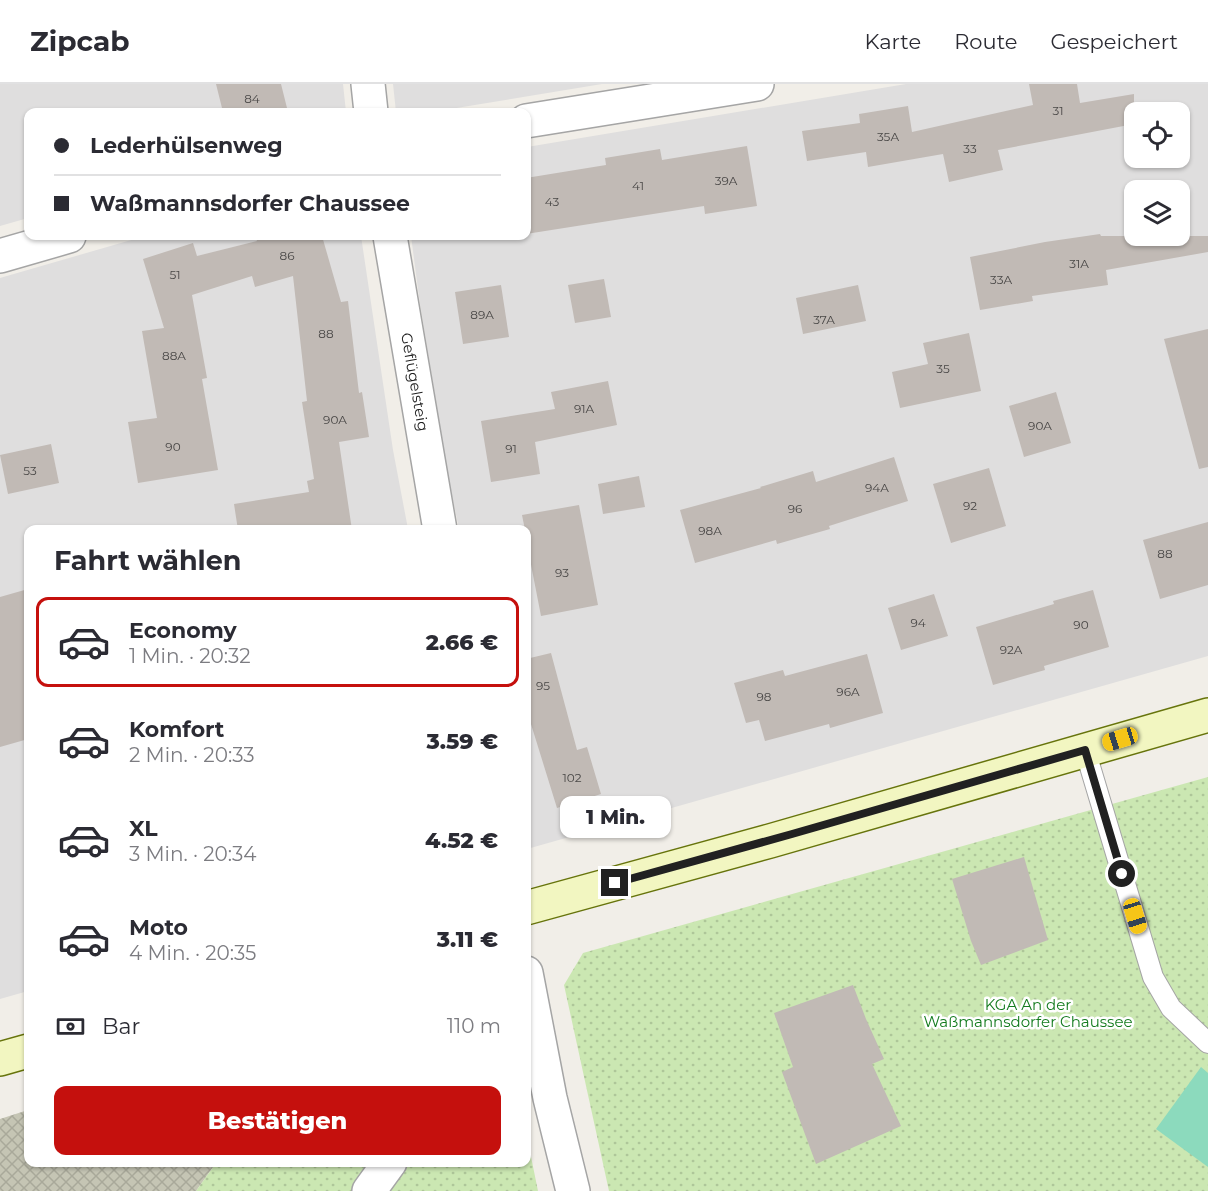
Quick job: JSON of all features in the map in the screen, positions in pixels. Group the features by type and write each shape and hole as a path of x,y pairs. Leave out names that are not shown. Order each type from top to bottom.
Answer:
{"street":[{"path":"368,84 371,108"},
{"path":"531,120 757,84"},
{"path":"0,256 55,240"},
{"name":"Geflügelsteig","path":"391,240 439,525"},
{"path":"531,907 1208,715"},
{"path":"531,1026 538,1101 573,1191"},
{"path":"0,1059 24,1052"},
{"path":"369,1191 386,1167"}],"lane":[{"path":"1085,750 1153,977 1170,1008 1208,1042"}],"shaded area":[{"path":"0,84 343,84 346,108 24,108 24,219 0,226"},
{"path":"393,84 602,84 456,108 396,108"},
{"path":"906,84 1208,84 1208,656 531,848 531,525 458,525 449,481 412,240 531,240 531,146"},
{"path":"131,240 362,240 393,450 407,525 24,525 24,992 0,999 0,278"},
{"path":"24,1111 24,1167 213,1167 196,1191 0,1191 0,1119"}],"green space":[{"name":"KGA An der Waßmannsdorfer Chaussee","path":"1208,777 1208,1191 609,1191 564,985 583,953"},
{"path":"1201,1067 1208,1073 1208,1167 1156,1129"},
{"path":"531,1157 538,1191 196,1191 213,1167 531,1167"}],"building":[{"path":"216,84 281,84 287,108 222,108"},
{"path":"1029,84 1077,84 1080,103 1134,94 1134,102 1124,102 1124,126 998,150 1003,170 949,182 943,154 868,167 866,152 807,161 802,131 860,123 859,114 908,106 912,132 1033,105"},
{"path":"747,146 757,206 705,214 704,206 531,233 531,177 606,165 605,158 660,149 662,160"},
{"path":"1100,234 1101,236 1124,236 1124,246 1190,246 1190,236 1208,236 1208,252 1106,270 1108,285 1032,296 1033,301 980,310 970,257"},
{"path":"323,240 341,302 348,301 359,393 362,392 369,437 339,442 351,525 237,525 234,504 309,492 307,481 314,479 302,402 307,401 293,276 255,287 252,276 192,295 207,378 202,379 218,470 138,483 128,422 157,418 142,331 164,328 143,259 193,243 197,256 257,241"},
{"path":"604,279 611,317 575,323 568,285"},
{"path":"501,285 509,337 463,344 455,292"},
{"path":"858,285 866,321 803,334 796,298"},
{"path":"1208,329 1208,467 1199,469 1164,339"},
{"path":"969,333 981,391 900,408 892,372 928,364 923,343"},
{"path":"608,381 617,425 535,442 540,474 491,482 481,421 555,409 551,392"},
{"path":"1056,392 1071,443 1024,457 1009,406"},
{"path":"51,444 59,483 8,494 0,455"},
{"path":"894,457 908,501 829,526 830,529 777,544 776,540 695,563 680,510 813,471 816,482"},
{"path":"989,468 1006,526 951,543 933,484"},
{"path":"639,476 645,507 603,514 598,484"},
{"path":"579,505 598,605 541,616 531,565 531,525 524,525 522,515"},
{"path":"1208,522 1208,585 1160,599 1143,540"},
{"path":"24,590 24,740 0,747 0,597"},
{"path":"1093,590 1109,647 1044,666 1045,670 993,685 976,627"},
{"path":"934,594 948,636 901,650 888,608"},
{"path":"551,653 577,750 587,747 601,794 557,808 531,724 531,658"},
{"path":"867,654 883,713 830,728 829,724 765,741 759,720 746,723 734,683 783,670 785,676"},
{"path":"1024,857 1048,940 981,965 971,941 952,879"},
{"path":"853,985 884,1059 872,1064 901,1126 816,1164 782,1072 793,1067 774,1013"}],"route":[{"path":"615,883 1085,750 1122,874"}]}
